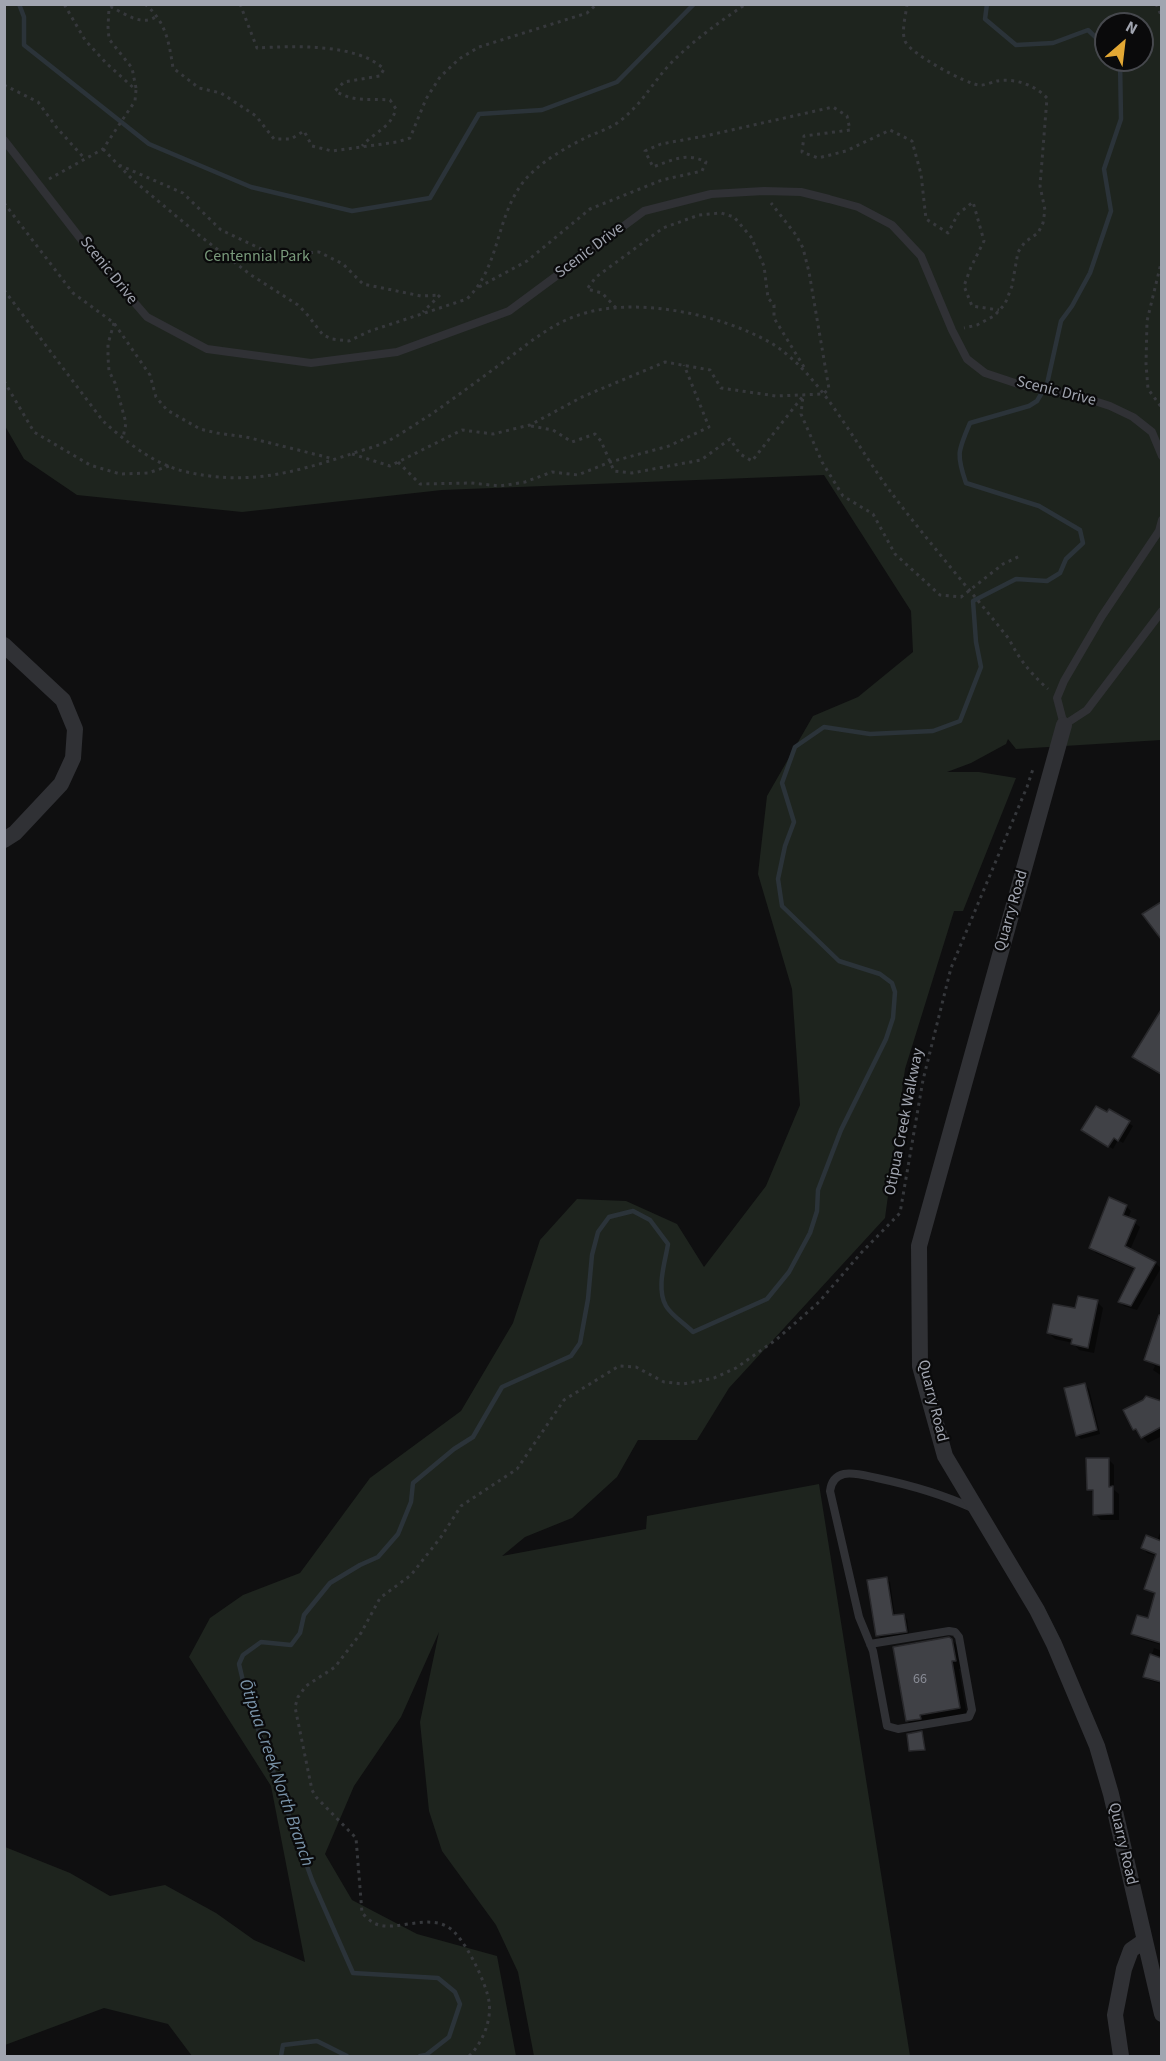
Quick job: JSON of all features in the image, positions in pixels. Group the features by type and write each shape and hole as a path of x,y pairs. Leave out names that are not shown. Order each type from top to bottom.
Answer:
{"street":[{"path":"4,645 63,700 75,729 73,758 61,784 15,833 4,840"},
{"name":"Quarry Road","path":"1064,726 920,1246 920,1366 945,1456 1037,1610 1054,1644 1097,1746 1111,1794 1161,2014"},
{"path":"1120,2056 1115,2015 1124,1968 1131,1950 1144,1941"}],"lane":[{"name":"Scenic Drive","path":"4,140 94,256 147,317 207,349 311,363 397,352 509,311 644,211 711,194 764,191 801,192 829,199 858,207 892,225 921,256 952,330 967,359 985,373 1021,385 1082,397 1110,406 1133,417 1152,432 1161,456"},
{"path":"1161,520 1159,531 1077,657 1057,698 1064,726 1087,710 1161,611"},
{"path":"870,1644 949,1631 955,1632 959,1637 971,1714 966,1718 898,1729 887,1725 870,1644 859,1617 830,1491 831,1484 843,1474 852,1474 906,1484 977,1510"}],"path":[{"path":"64,4 85,40 136,90"},
{"path":"145,4 158,15 169,43 173,68 199,88 221,93 256,116 274,139 291,140 304,131 312,146 332,151 361,148 410,138 426,99 435,84 459,59 478,47 587,13 597,4"},
{"path":"240,4 257,48 320,49 353,53 376,62 384,69 380,76 344,82 335,91 348,98 366,101 390,100 396,109 392,122 371,136 361,148"},
{"path":"103,149 133,180 200,236 251,275 298,305 323,335 332,339 349,341 467,298 486,275 507,212 516,193 526,180 559,153 617,123 638,107 678,56 711,26 746,4"},
{"path":"907,4 904,37 906,44 924,58 979,85 1001,81 1028,84 1047,98 1040,186 1045,210 1043,224 1038,233 1025,242 1018,252 1012,286 1005,304 994,316 977,325 952,330"},
{"path":"1156,4 1161,17"},
{"path":"40,184 103,149 135,101 136,90 132,68 109,39 109,8 140,21 148,21 158,15"},
{"path":"4,85 38,102 57,128 85,159"},
{"path":"118,164 183,193 221,230 274,255 319,252 343,264 363,284 422,296 440,296 421,314"},
{"path":"350,454 390,466 462,430 494,434 530,425 582,397 664,362 710,370 721,388 776,396 823,394 828,389 803,248 764,191"},
{"path":"4,203 73,293 114,323 150,375 156,397 167,410 200,429 246,437 335,459"},
{"path":"616,308 602,293 587,289 597,277 663,228 699,215 721,213 734,217 751,237 764,266 768,298 774,305 774,318 806,372 893,495 1009,639 1018,657 1057,698"},
{"path":"1161,259 1147,321 1146,364 1148,389 1161,408"},
{"path":"4,290 103,421 123,438 159,461 192,473 248,478 296,472 388,441 432,414 553,326 579,315 616,308 666,309 722,321 772,344 806,372"},
{"path":"114,323 108,344 108,357 126,423 123,438"},
{"path":"398,462 420,484 471,483 500,486 525,482 552,472 578,475 610,462 669,446 709,427 684,365"},
{"path":"4,381 34,432 90,465 120,474 147,473 170,466"},
{"path":"530,425 553,430 572,442 595,434 601,441 614,471 632,473 701,460 730,439 740,454 752,461 803,396"},
{"path":"803,396 801,414 822,462 843,496 873,514 896,554 940,595 961,597 1003,564 1020,556"},
{"name":"Otipua Creek Walkway","path":"469,2056 476,2050 486,2028 489,2003 477,1968 458,1934 442,1924 427,1922 383,1926 374,1924 362,1913 356,1839 312,1790 295,1707 298,1696 306,1686 335,1667 361,1633 380,1598 411,1575 441,1537 460,1506 517,1469 564,1400 618,1366 636,1367 664,1382 683,1384 714,1378 736,1368 777,1339 819,1302 861,1253 900,1213 923,1080 951,968 1035,765"}],"green space":[{"name":"Centennial Park","path":"5,5 1161,5 1161,740 1016,749 1008,739 1006,744 971,763 947,772 979,772 1016,778 963,911 954,911 905,1069 885,1218 729,1388 697,1440 638,1440 617,1477 572,1518 525,1537 502,1556 646,1529 647,1516 819,1484 910,2056 534,2056 518,1972 496,1925 442,1851 429,1811 420,1722 439,1632 401,1717 354,1786 325,1854 352,1900 417,1934 497,1956 516,2056 192,2056 168,2024 104,2008 5,2045 5,1847 70,1873 110,1896 165,1885 216,1913 254,1940 305,1962 271,1786 189,1657 210,1618 243,1595 300,1573 370,1478 461,1411 513,1323 540,1240 577,1199 626,1201 677,1224 704,1267 766,1186 800,1105 792,989 758,874 767,796 813,716 858,697 913,652 911,611 824,475 442,490 242,512 77,495 24,459 5,426"}],"building":[{"path":"1161,902 1161,939 1142,914"},
{"path":"1161,1010 1161,1074 1132,1057"},
{"path":"1096,1106 1107,1112 1109,1109 1130,1121 1118,1141 1114,1138 1108,1147 1081,1130"},
{"path":"1109,1197 1127,1205 1123,1215 1136,1220 1125,1246 1156,1262 1131,1306 1118,1302 1135,1268 1089,1248"},
{"path":"1078,1296 1098,1300 1088,1348 1071,1344 1072,1339 1047,1333 1053,1304 1075,1308"},
{"path":"1159,1315 1161,1315 1161,1366 1144,1360"},
{"path":"1085,1383 1097,1430 1076,1436 1064,1388"},
{"path":"1146,1396 1161,1401 1161,1427 1141,1438 1136,1429 1133,1430 1123,1410 1143,1400"},
{"path":"1086,1458 1109,1458 1109,1487 1113,1486 1113,1514 1093,1515 1093,1490 1087,1490"},
{"path":"1146,1535 1161,1541 1161,1643 1131,1634 1137,1615 1148,1618 1155,1593 1144,1589 1156,1554 1141,1548"},
{"path":"887,1577 893,1615 904,1614 907,1632 876,1636 867,1580"},
{"path":"949,1637 952,1639 956,1661 952,1661 960,1708 920,1715 921,1719 906,1721 893,1647"},
{"path":"1150,1654 1161,1658 1161,1682 1143,1677"},
{"path":"922,1731 925,1750 909,1751 907,1734"}],"waterway":[{"path":"19,4 24,17 24,45 149,144 251,187 352,211 430,198 479,114 542,110 617,82 694,4"},
{"path":"987,4 985,19 1016,45 1053,43 1088,30 1094,36"},
{"name":"Ōtipua Creek North Branch","path":"420,2056 426,2055 449,2037 460,2004 455,1992 438,1978 353,1973 312,1880 247,1698 239,1664 243,1655 261,1642 291,1645 300,1633 304,1615 330,1583 378,1557 398,1534 411,1502 413,1483 454,1449 473,1437 502,1387 571,1356 580,1343 588,1299 592,1255 598,1232 609,1217 633,1211 650,1220 668,1244 662,1275 663,1299 671,1313 693,1332 767,1299 789,1272 810,1233 817,1211 818,1190 841,1130 886,1039 893,1018 895,992 892,983 880,974 839,961 782,906 778,879 785,846 794,822 782,783 795,747 824,727 870,734 933,731 960,721 981,667 976,642 973,601 1016,579 1047,581 1060,573 1066,559 1083,543 1080,530 1039,506 966,483 960,453 970,423 1029,406 1037,401 1047,384 1061,321 1090,273 1111,211 1104,169 1121,119 1120,72"},
{"name":"Ōtipua Creek North Branch","path":"281,2056 283,2045 317,2041 347,2056"}]}
